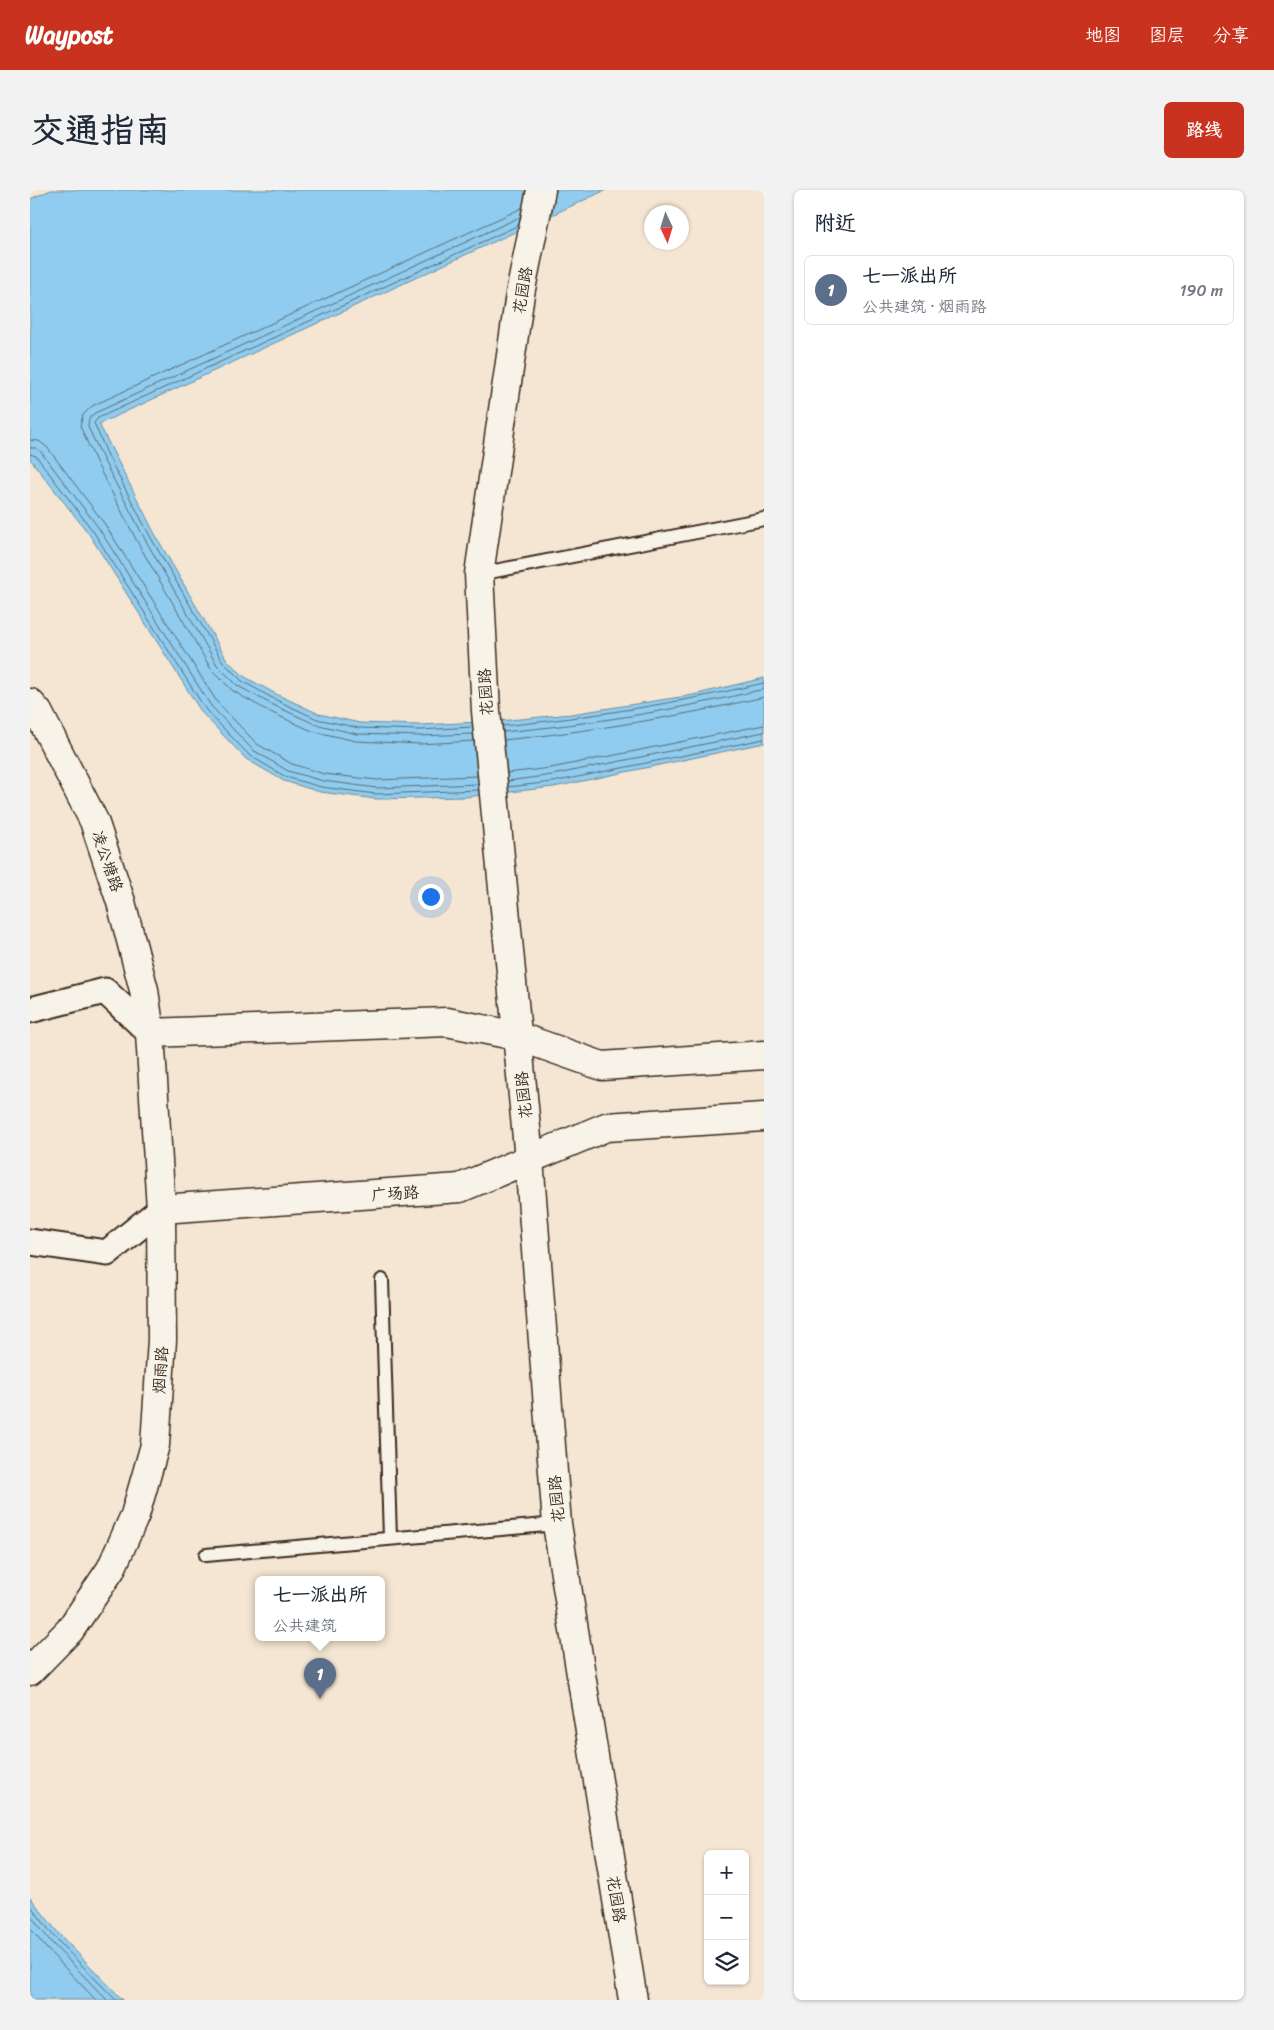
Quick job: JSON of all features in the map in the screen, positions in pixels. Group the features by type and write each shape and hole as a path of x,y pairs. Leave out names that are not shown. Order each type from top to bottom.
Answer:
{"street":[{"name":"花园路","path":"541,190 520,294 479,574 486,711 529,1159 557,1524 633,2000"},
{"name":"凌公塘路","path":"30,703 38,712 94,821 121,902 144,990 150,1033"},
{"path":"30,1010 105,991 150,1033 447,1022 517,1036 602,1066 764,1055"},
{"name":"烟雨路","path":"30,1671 70,1630 111,1569 135,1515 155,1445 162,1340 161,1209 150,1033"},
{"name":"广场路","path":"161,1209 460,1188 606,1127 764,1117"},
{"path":"30,1242 107,1254 161,1209"}],"lane":[{"path":"479,574 764,518"},
{"path":"382,1280 390,1538"},
{"path":"206,1555 557,1524"}],"water":[{"path":"51,190 606,190 99,424 156,536 227,660 245,677 276,694 319,714 360,723 420,725 500,721 571,714 693,695 764,678 764,743 554,787 465,797 376,799 320,792 284,781 246,759 202,713 89,534 30,459 30,199"},
{"path":"30,1897 59,1934 123,2000 30,2000"}],"place":[{"name":"七一派出所","path":"320,1699"}]}
